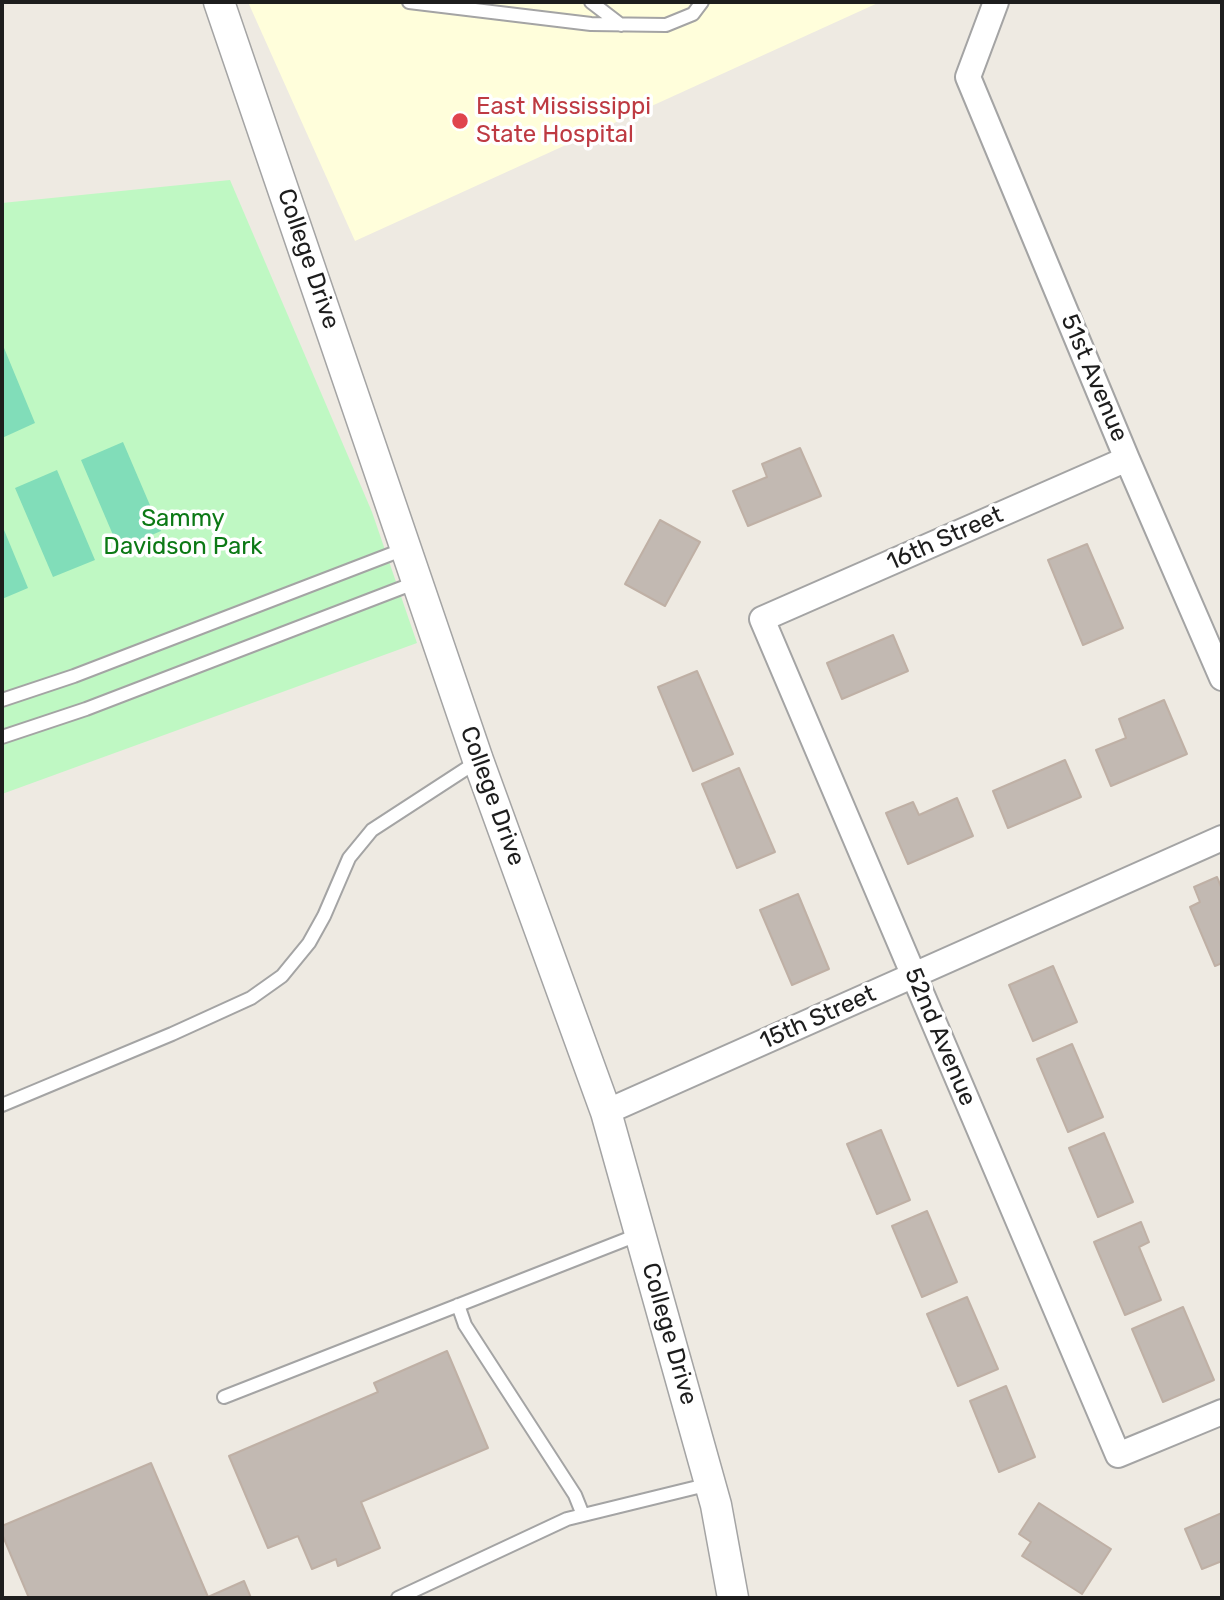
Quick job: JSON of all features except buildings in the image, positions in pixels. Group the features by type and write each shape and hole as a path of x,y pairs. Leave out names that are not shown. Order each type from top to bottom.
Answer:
{"street":[{"name":"College Drive","path":"219,2 478,760 606,1112 711,1483 733,1598"},
{"name":"51st Avenue","path":"996,2 968,77 1222,678"},
{"name":"16th Street","path":"762,619 1128,459"},
{"name":"52nd Avenue","path":"762,619 1118,1455 1222,1412"},
{"name":"15th Street","path":"606,1112 1222,838"}],"lane":[{"path":"409,2 591,24 621,25 667,25 693,14 702,2"},
{"path":"591,2 621,25"},
{"path":"2,700 74,676 407,548"},
{"path":"2,737 86,709 418,582"},
{"path":"2,1105 240,1003 282,976 309,943 349,858 372,830 478,760"},
{"path":"223,1397 640,1234"},
{"path":"458,1305 466,1325 575,1495 583,1515"},
{"path":"398,1598 567,1520 711,1483"}],"shaded area":[{"name":"East Mississippi State Hospital","path":"248,2 880,2 355,241"}],"green space":[{"name":"Sammy Davidson Park","path":"230,180 372,512 417,643 2,794 2,203"},
{"path":"2,343 35,423 2,438"},
{"path":"123,442 161,531 119,549 81,460"},
{"path":"57,470 95,560 53,577 15,488"},
{"path":"2,525 28,588 2,599"}],"place":[{"name":"East Mississippi State Hospital","path":"460,121"}]}
